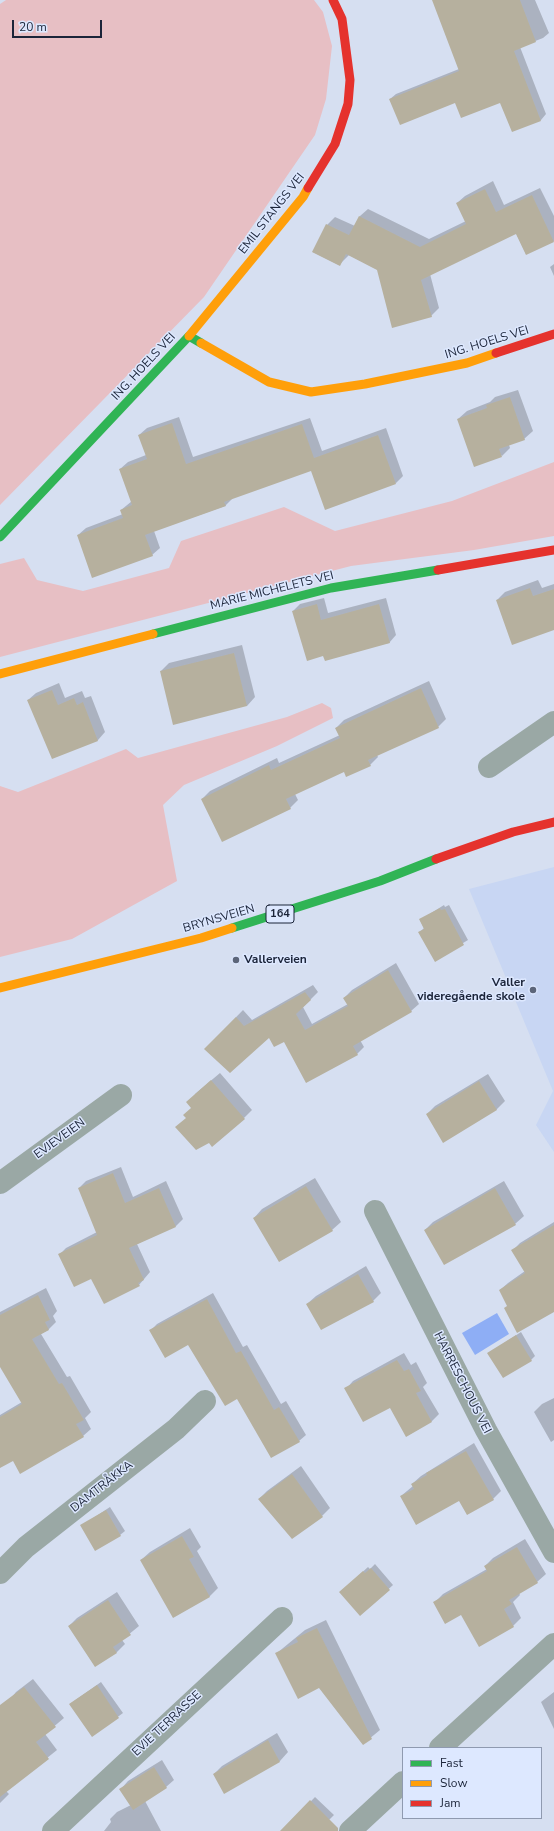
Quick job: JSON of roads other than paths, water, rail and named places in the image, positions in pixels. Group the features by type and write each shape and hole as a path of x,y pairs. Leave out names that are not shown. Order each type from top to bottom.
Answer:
{"street":[{"name":"EMIL STANGS VEI","path":"189,336 303,197 335,144 348,104 350,80 342,19 333,0"},
{"name":"ING. HOELS VEI","path":"0,537 189,336 269,382 311,392 365,384 467,363 554,334"},
{"name":"MARIE MICHELETS VEI","path":"0,674 331,588 554,550"},
{"path":"489,767 554,722"},
{"name":"BRYNSVEIEN","path":"0,988 201,938 366,886 459,850 513,832 554,822"},
{"name":"EVJEVEIEN","path":"0,1183 121,1095"},
{"name":"HARRESCHOUS VEI","path":"375,1211 486,1430 554,1552"},
{"name":"DAMTRÅKKA","path":"0,1573 26,1546 176,1429 204,1402"},
{"name":"EVJE TERRASSE","path":"53,1831 282,1618"},
{"path":"441,1747 554,1644"},
{"path":"350,1831 402,1783"}],"water":[{"path":"497,1313 509,1334 475,1355 462,1333"}],"place":[{"name":"Vallerveien","path":"236,960"},
{"name":"Valler videregående skole","path":"533,990"}]}
